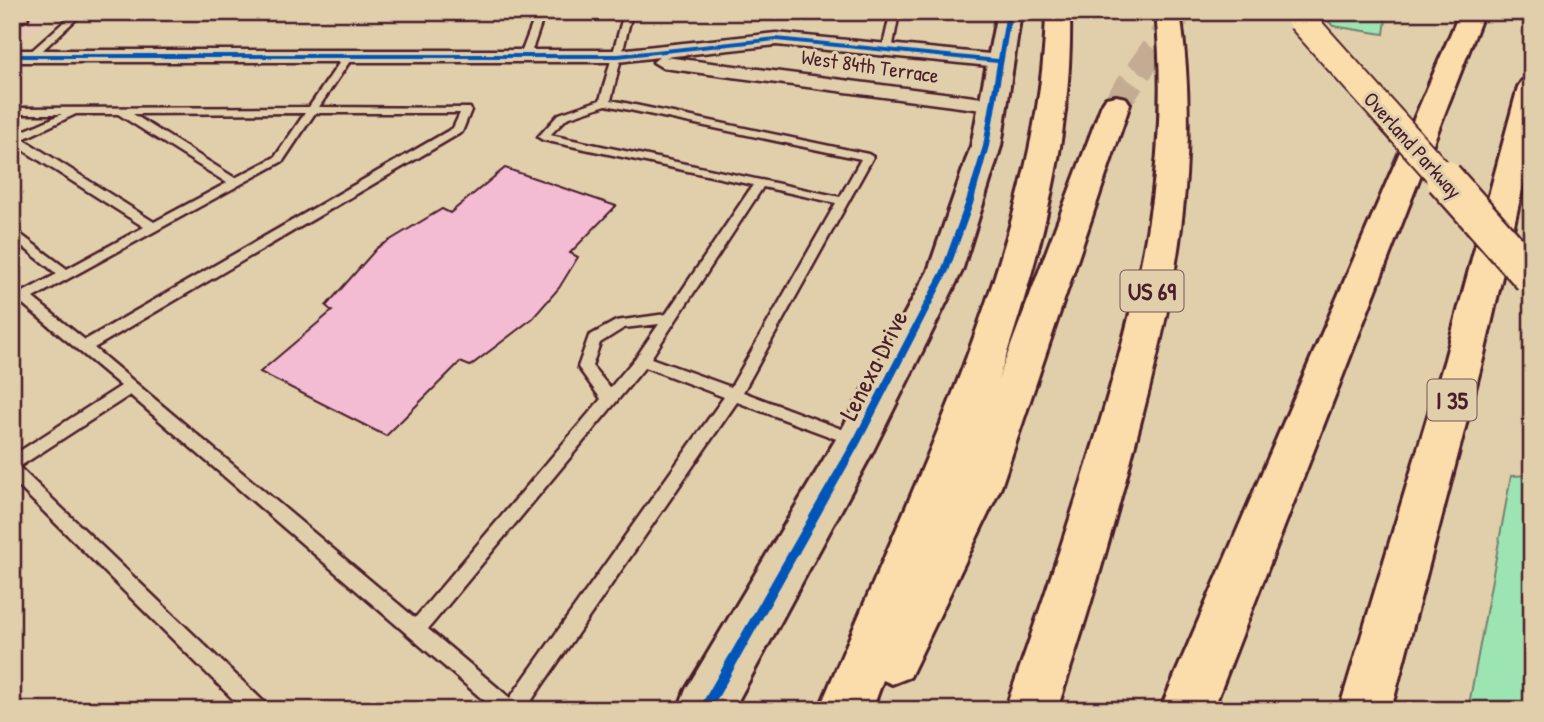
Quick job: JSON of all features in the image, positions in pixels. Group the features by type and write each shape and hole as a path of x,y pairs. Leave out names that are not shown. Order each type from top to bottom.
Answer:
{"highway":[{"path":"845,710 945,475 999,321 1045,148 1054,94 1058,12"},
{"name":"US 69","path":"1031,710 1081,564 1140,352 1153,287 1173,167 1176,76 1168,12"},
{"path":"1460,42 1461,12"},
{"path":"1186,710 1472,12"},
{"name":"Overland Parkway","path":"1298,16 1532,278"},
{"name":"I 35","path":"1365,710 1464,359 1532,87"},
{"path":"867,710 979,487 1116,104"}],"street":[{"name":"Lenexa Drive","path":"704,710 857,441 945,271 979,169 1009,12"},
{"name":"West 84th Terrace","path":"22,56 618,56 776,38 1000,61"},
{"name":"West 84th Terrace","path":"618,56 990,105"}],"lane":[{"path":"22,56 80,12"},
{"path":"525,56 541,12"},
{"path":"605,102 627,15 660,12"},
{"path":"885,12 895,13 887,50"},
{"path":"12,18 24,18"},
{"path":"12,304 279,159 349,55"},
{"path":"24,298 512,710 733,396 868,157 605,102 563,116 543,137 843,201"},
{"path":"12,111 466,110 458,130 84,347"},
{"path":"14,140 79,111"},
{"path":"121,111 235,183"},
{"path":"14,140 153,227"},
{"path":"416,630 642,360 760,183"},
{"path":"12,232 66,274"},
{"path":"610,398 585,367 594,340 621,324 670,318"},
{"path":"642,360 857,441"},
{"path":"12,464 131,387"},
{"path":"12,470 258,710"}],"shaded area":[{"path":"12,12 54,12 17,44 12,44"}],"green space":[{"path":"1320,12 1387,12 1384,34 1333,26"},
{"path":"1532,475 1532,710 1468,710 1511,476"}],"building":[{"path":"505,168 616,206 570,253 578,257 559,288 533,318 470,366 460,362 386,436 260,372 332,311 326,306 377,248 442,209 450,213"}],"tunnel":[{"path":"1116,104 1180,12"}],"cycle path":[{"path":"704,710 857,441 945,271 986,146 1009,12"},
{"path":"12,56 618,56 776,39 1000,61"}]}
